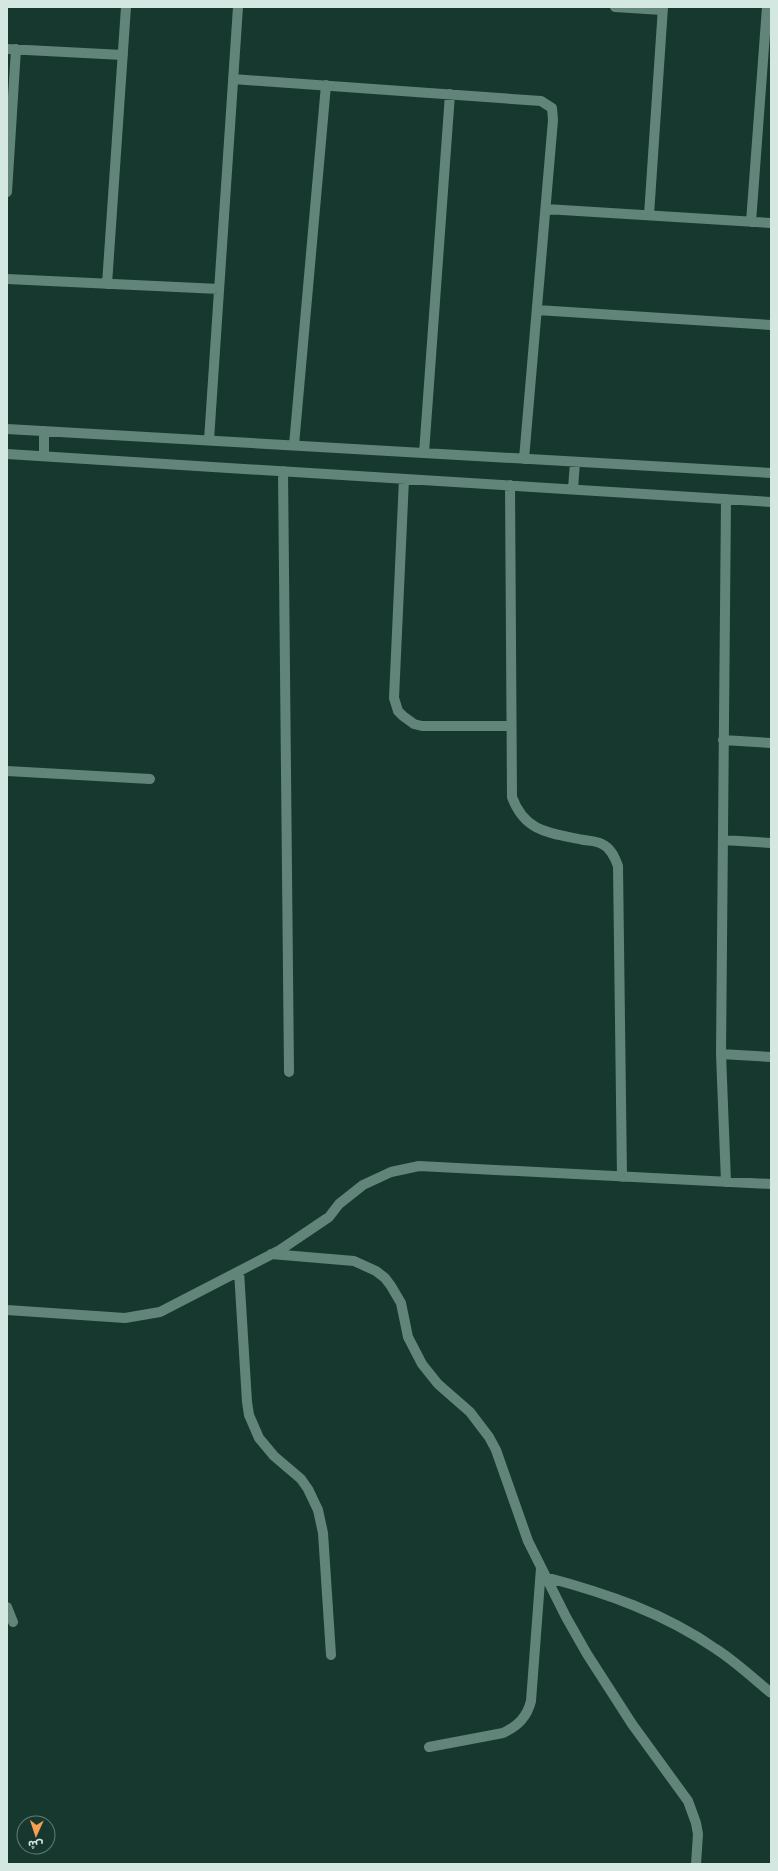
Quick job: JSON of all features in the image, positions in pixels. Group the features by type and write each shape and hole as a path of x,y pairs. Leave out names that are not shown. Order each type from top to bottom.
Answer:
{"street":[{"path":"107,284 126,7"},
{"path":"209,440 238,7"},
{"path":"614,7 663,9 649,215"},
{"path":"751,222 767,7"},
{"path":"7,192 11,49 123,55"},
{"path":"233,79 541,100 552,108 553,120 546,209 524,459"},
{"path":"294,444 326,85"},
{"path":"424,453 450,94"},
{"path":"546,209 771,223"},
{"path":"7,279 219,289"},
{"path":"537,310 771,325"},
{"path":"7,429 294,444 771,473"},
{"path":"44,431 44,456"},
{"path":"7,454 771,502"},
{"path":"573,489 575,462"},
{"path":"283,471 289,1072"},
{"path":"404,479 394,690 398,711 408,721 422,726 511,726"},
{"path":"510,485 512,797 516,808 523,818 532,826 543,831 602,844 612,853 618,866 622,1177"},
{"path":"726,499 721,1054 726,1182"},
{"path":"723,740 771,743"},
{"path":"7,771 150,779"},
{"path":"723,840 771,843"},
{"path":"721,1054 771,1057"},
{"path":"7,1310 112,1317 148,1315 160,1312 271,1254 329,1217 345,1199 363,1185 377,1177 405,1168 419,1166 771,1184"},
{"path":"271,1254 354,1261 376,1271 391,1286 401,1303 408,1337 422,1364 438,1384 470,1412 496,1450 528,1541 576,1635 632,1724 688,1802 696,1823 698,1834 696,1864"},
{"path":"239,1271 246,1396 249,1415 254,1427 266,1447 301,1479 314,1500 318,1510 323,1533 331,1655"},
{"path":"543,1573 607,1594 668,1620 716,1649 771,1693"},
{"path":"429,1748 503,1732 511,1729 524,1717 531,1701 543,1573"},
{"path":"7,1606 13,1622"}]}
